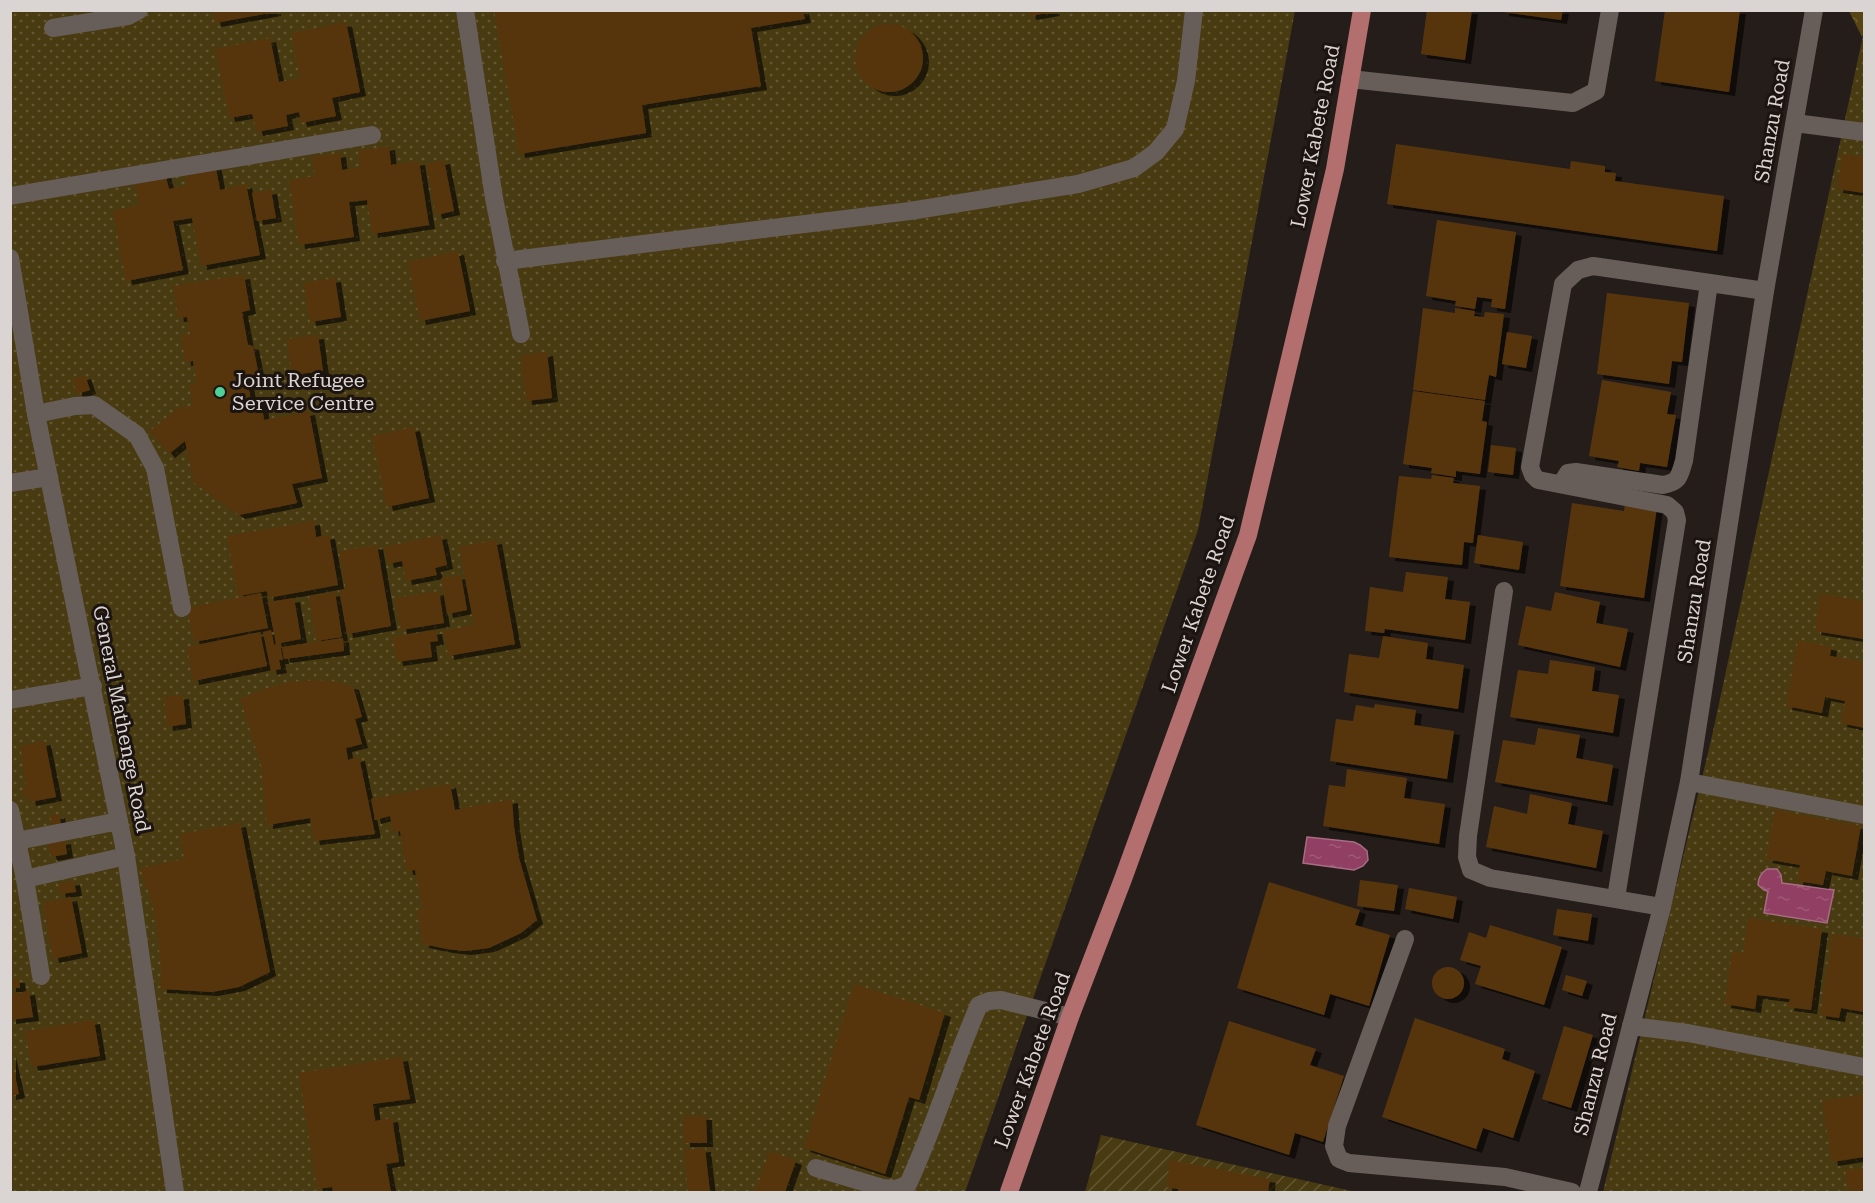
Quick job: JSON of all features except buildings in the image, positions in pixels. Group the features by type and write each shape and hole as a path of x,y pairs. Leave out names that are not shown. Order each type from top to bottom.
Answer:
{"main road":[{"name":"Lower Kabete Road","path":"1009,1192 1070,1017 1123,879 1248,535 1335,169 1362,10"}],"street":[{"path":"53,28 128,16 139,10"},
{"path":"465,10 505,261 520,333"},
{"path":"505,261 909,211 1078,184 1134,168 1156,152 1175,129 1186,81 1194,10"},
{"path":"1350,79 1573,103 1596,91 1610,10"},
{"name":"Shanzu Road","path":"1588,1192 1662,907 1689,782 1765,291 1814,10"},
{"path":"1795,123 1864,132"},
{"path":"10,196 372,135"},
{"name":"General Mathenge Road","path":"10,258 36,414 126,856 175,1192"},
{"path":"1616,898 1677,520 1675,512 1667,506 1538,480 1533,475 1530,467 1563,284 1578,270 1593,266 1765,291"},
{"path":"1561,484 1568,473 1576,472 1663,485 1673,483 1679,478 1684,461 1709,283"},
{"path":"36,414 75,406 94,405 137,435 155,468 182,608"},
{"path":"10,483 49,477"},
{"path":"1504,591 1468,836 1467,857 1471,870 1490,878 1662,907"},
{"path":"10,700 93,686"},
{"path":"1689,782 1864,815"},
{"path":"10,810 25,879 41,976"},
{"path":"17,841 119,821"},
{"path":"25,879 126,856"},
{"path":"1405,939 1338,1126 1334,1146 1339,1159 1349,1163 1505,1178 1572,1192"},
{"path":"816,1168 883,1188 897,1189 908,1184 978,1005 1001,1000 1070,1017"},
{"path":"1631,1026 1688,1033 1864,1067"}],"shaded area":[{"path":"10,11 1295,11 1198,530 965,1192 11,1192"},
{"path":"1864,31 1864,1192 1603,1192 1712,736"},
{"path":"1101,1135 1356,1192 1085,1192"}],"green space":[{"path":"1849,11 1864,11 1862,37"}],"water":[{"path":"1307,837 1354,842 1367,851 1368,860 1363,866 1354,870 1303,863"},
{"path":"1767,869 1777,869 1782,883 1834,890 1827,923 1764,913 1768,891 1758,885 1758,882"}],"place":[{"name":"Joint Refugee Service Centre","path":"220,392"}]}
